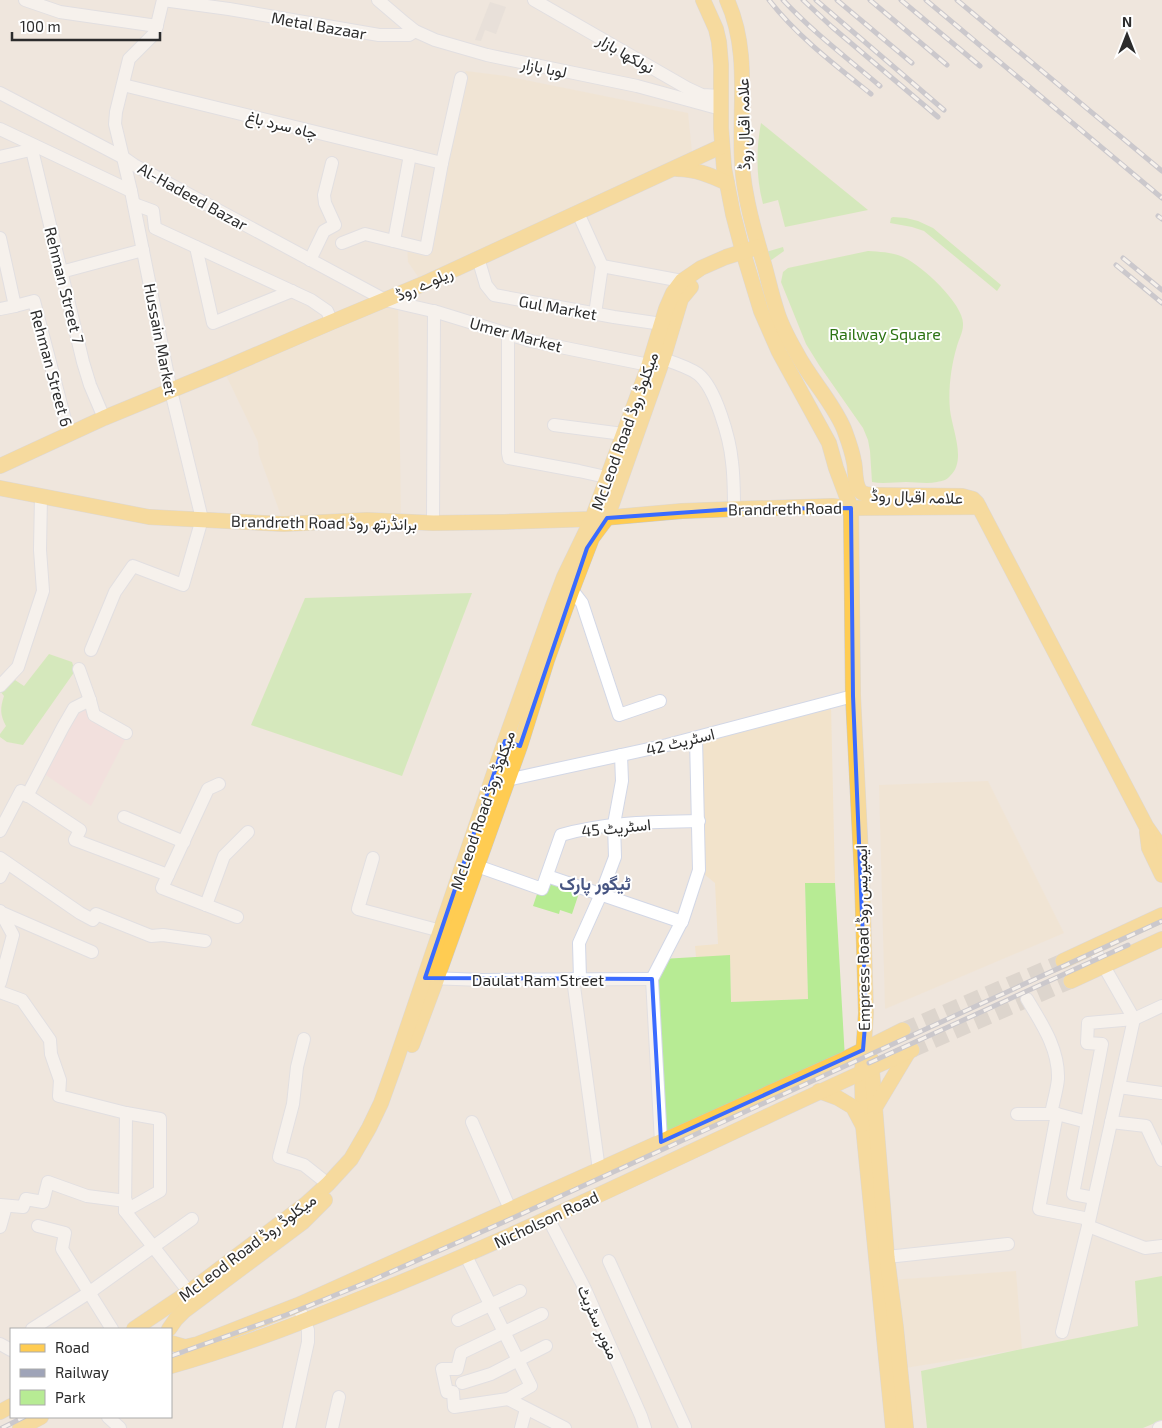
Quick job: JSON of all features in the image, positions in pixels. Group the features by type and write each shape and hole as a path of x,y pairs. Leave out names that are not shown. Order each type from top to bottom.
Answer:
{"main road":[{"name":"علامہ اقبال روڈ","path":"703,0 716,29 719,42 722,65 722,146 733,214 744,256 761,311 786,366 830,443 836,468 851,508"},
{"name":"علامہ اقبال روڈ","path":"727,0 737,29 741,49 742,165 746,194 760,251 776,310 795,351 807,373 843,427 850,444 860,492 865,495 874,496 962,496 973,499 979,507 1146,826 1162,849"},
{"name":"ریلوے روڈ","path":"0,466 104,418 385,300 722,146"},
{"path":"675,168 701,172 727,183"},
{"name":"McLeod Road میکلوڈ روڈ","path":"170,1328 176,1318 184,1311 303,1222 342,1183 363,1157 382,1125 431,978 441,931 505,741 556,599 599,519 606,477 648,365 666,309 673,293 682,281 701,268 713,262 760,251"},
{"name":"McLeod Road میکلوڈ روڈ","path":"135,1328 189,1292 306,1204 352,1159 381,1103 395,1064 477,866 520,746 572,590 664,358 681,299 696,282 708,273 744,256"},
{"name":"Brandreth Road برانڈرتھ روڈ","path":"0,488 149,517 284,524 367,520 433,523 599,519"},
{"name":"Brandreth Road","path":"599,519 682,511 734,509 832,506 851,508 979,507"},
{"name":"Empress Road ایمپریس روڈ","path":"851,508 853,696 866,1003 867,1070 863,1125 893,1428"},
{"path":"505,741 520,746"},
{"name":"علامہ اقبال روڈ","path":"1146,826 1150,848 1162,875"},
{"path":"1063,961 1162,915"},
{"path":"1071,981 1162,940"},
{"name":"Nicholson Road","path":"172,1343 185,1347 198,1344 298,1305 837,1063 903,1030"},
{"name":"Nicholson Road","path":"172,1366 203,1357 304,1321 466,1256 818,1091 911,1050 876,1106"},
{"name":"Empress Road ایمپریس روڈ","path":"867,1070 876,1106 887,1257 906,1428"},
{"path":"818,1091 838,1098 853,1107 863,1125"},
{"path":"20,1428 39,1418"}],"street":[{"path":"25,0 60,12 157,26 163,0"},
{"name":"Metal Bazaar","path":"163,0 380,36 409,35 415,30"},
{"name":"لوہا بازار","path":"378,0 415,30 435,40 459,48 721,102"},
{"name":"نولکھا بازار","path":"534,0 688,88 721,102"},
{"name":"Hussain Market","path":"157,26 156,33 129,59 116,112 115,124 133,197 171,391 202,519"},
{"path":"342,243 365,234 426,249 442,163 461,78"},
{"name":"چاہ سرد باغ","path":"123,85 442,163"},
{"name":"Al-Hadeed Bazar","path":"0,93 385,300"},
{"path":"0,128 36,149 133,197 153,211 156,228 310,300 327,311 332,322"},
{"path":"0,157 36,149"},
{"name":"Rehman Street 7","path":"36,149 61,272 90,385 104,418"},
{"path":"394,241 410,155"},
{"path":"310,260 324,231 335,225 325,204 324,195 332,163"},
{"path":"578,213 602,266 595,314"},
{"name":"Rehman Street 6","path":"0,238 15,306 34,301 69,435"},
{"path":"196,247 213,323 292,291"},
{"path":"61,272 143,250"},
{"name":"Gul Market","path":"478,258 486,285 494,295 595,314 662,324"},
{"path":"602,266 682,281"},
{"name":"Umer Market","path":"385,300 434,311 531,341 648,365"},
{"path":"0,309 15,306"},
{"path":"433,523 434,311"},
{"path":"508,334 509,458 606,477"},
{"path":"664,358 700,375 712,391 722,417 732,462 734,509"},
{"path":"554,425 623,434"},
{"path":"0,686 18,667 43,591 40,550 42,496"},
{"path":"90,650 115,592 133,566 183,585 202,519"},
{"path":"572,590 582,603 619,714 660,701"},
{"path":"79,669 94,714 126,733"},
{"name":"اسٹریٹ 42","path":"507,780 696,738 853,696"},
{"path":"27,796 74,708 90,700"},
{"path":"661,1142 652,979 682,922 699,870 696,738"},
{"path":"599,1170 576,979 580,943 602,894 615,857 614,824 622,781 621,755"},
{"path":"219,784 208,789 162,888 237,917"},
{"path":"0,831 21,791 80,830 75,840 168,875"},
{"path":"124,817 184,842"},
{"name":"اسٹریٹ 45","path":"477,866 542,889 561,835 583,828 614,824 698,821"},
{"path":"206,905 224,856 248,832"},
{"path":"373,858 358,909 441,931"},
{"path":"0,877 4,860 93,920 96,914 151,936 163,935 205,941"},
{"path":"547,876 682,922"},
{"path":"0,911 13,935 6,938 0,983"},
{"path":"0,911 92,952"},
{"path":"1062,1332 1089,1222 1134,1019 1093,946"},
{"name":"Daulat Ram Street","path":"431,978 482,980 652,979"},
{"path":"0,992 22,1000 50,1040 51,1054 60,1080 59,1096 126,1113 160,1119 160,1191 126,1206 87,1196 48,1182 43,1202 26,1199 23,1207 3,1206 0,1227"},
{"path":"1026,999 1047,1031 1055,1055 1058,1079 1039,1209 1089,1222 1145,1248 1162,1246"},
{"path":"1094,1198 1073,1194 1102,1044 1087,1043 1088,1023 1134,1019 1162,1006"},
{"path":"304,1039 297,1067 293,1104 279,1157 304,1165 328,1184"},
{"path":"1119,1086 1162,1093"},
{"path":"126,1113 126,1206 153,1247 189,1292"},
{"path":"1017,1114 1054,1114 1087,1122"},
{"path":"472,1122 510,1209"},
{"path":"1111,1122 1146,1126 1162,1160"},
{"name":"منوہر سٹریٹ","path":"548,1218 586,1289 645,1428"},
{"path":"34,1328 90,1292 192,1219"},
{"path":"38,1226 65,1234 62,1249 111,1328"},
{"path":"887,1257 1008,1244"},
{"path":"466,1256 491,1305 504,1332 531,1386 508,1399 454,1407 453,1392 447,1392 442,1369 457,1369 461,1352 504,1332 542,1314"},
{"path":"609,1261 685,1427"},
{"path":"458,1320 520,1291"},
{"path":"289,1428 308,1342 308,1330 298,1305"},
{"path":"462,1383 491,1374 546,1346"},
{"path":"332,1428 339,1396"},
{"path":"508,1399 565,1428"},
{"path":"521,1428 526,1409"},
{"path":"109,1418 120,1428"}],"highlighted area":[{"path":"851,508 853,696 866,1013 863,1050 661,1142 652,979 425,978 505,741 520,746 587,548 607,518 734,509"}],"shaded area":[{"path":"490,2 506,7 496,34 485,30 481,41 475,40"},
{"path":"466,71 506,76 688,113 692,152 423,284 408,262 407,244 426,249 461,78"},
{"path":"398,303 401,521 284,524 259,455 258,442 223,369"},
{"path":"78,705 128,734 91,806 40,771"},
{"path":"831,705 835,883 805,883 808,999 731,1002 730,956 696,957 695,946 718,944 715,883 699,870 700,738"},
{"path":"988,781 1064,933 885,1009 879,785"},
{"path":"1016,1271 1022,1349 899,1369 890,1280"}],"green space":[{"path":"761,123 868,210 785,227 778,200 763,204 758,164 758,143"},
{"path":"893,217 918,221 933,228 1001,285 997,291 924,231 890,223"},
{"path":"783,247 784,251 770,261 766,252"},
{"name":"Railway Square","path":"868,251 887,253 905,258 922,269 950,297 962,317 963,328 953,362 949,394 958,454 955,470 943,481 929,483 872,482 870,451 863,428 806,344 781,282 783,272 788,268"},
{"path":"472,593 402,776 251,725 305,598"},
{"path":"49,654 72,662 75,671 23,745 7,742 0,737 6,726 1,711 4,696 0,691 9,676 24,686"},
{"path":"547,876 581,887 572,914 560,910 559,914 533,906 539,888"},
{"path":"805,883 835,883 845,1059 661,1142 652,979 662,959 730,955 731,1002 808,999"},
{"path":"1162,1276 1162,1420 1143,1428 927,1428 921,1371 1138,1326 1135,1281"}],"tunnel":[{"path":"903,1030 1063,961"},
{"path":"912,1050 1071,981"}],"railway":[{"path":"769,0 805,38 871,94"},
{"path":"783,0 818,34 880,86"},
{"path":"803,0 938,117"},
{"path":"816,0 944,110"},
{"path":"837,0 912,63"},
{"path":"870,0 947,65"},
{"path":"901,0 980,66"},
{"path":"926,0 1162,198"},
{"path":"957,0 1162,171"},
{"path":"1158,216 1162,219"},
{"path":"1123,258 1162,290"},
{"path":"1116,265 1162,303"},
{"path":"172,1356 286,1315 375,1279 515,1217 1162,921"},
{"path":"869,1063 1128,945"},
{"path":"2,1428 22,1418"}],"district":[{"name":"ٹیگور پارک","path":"595,883"}]}
